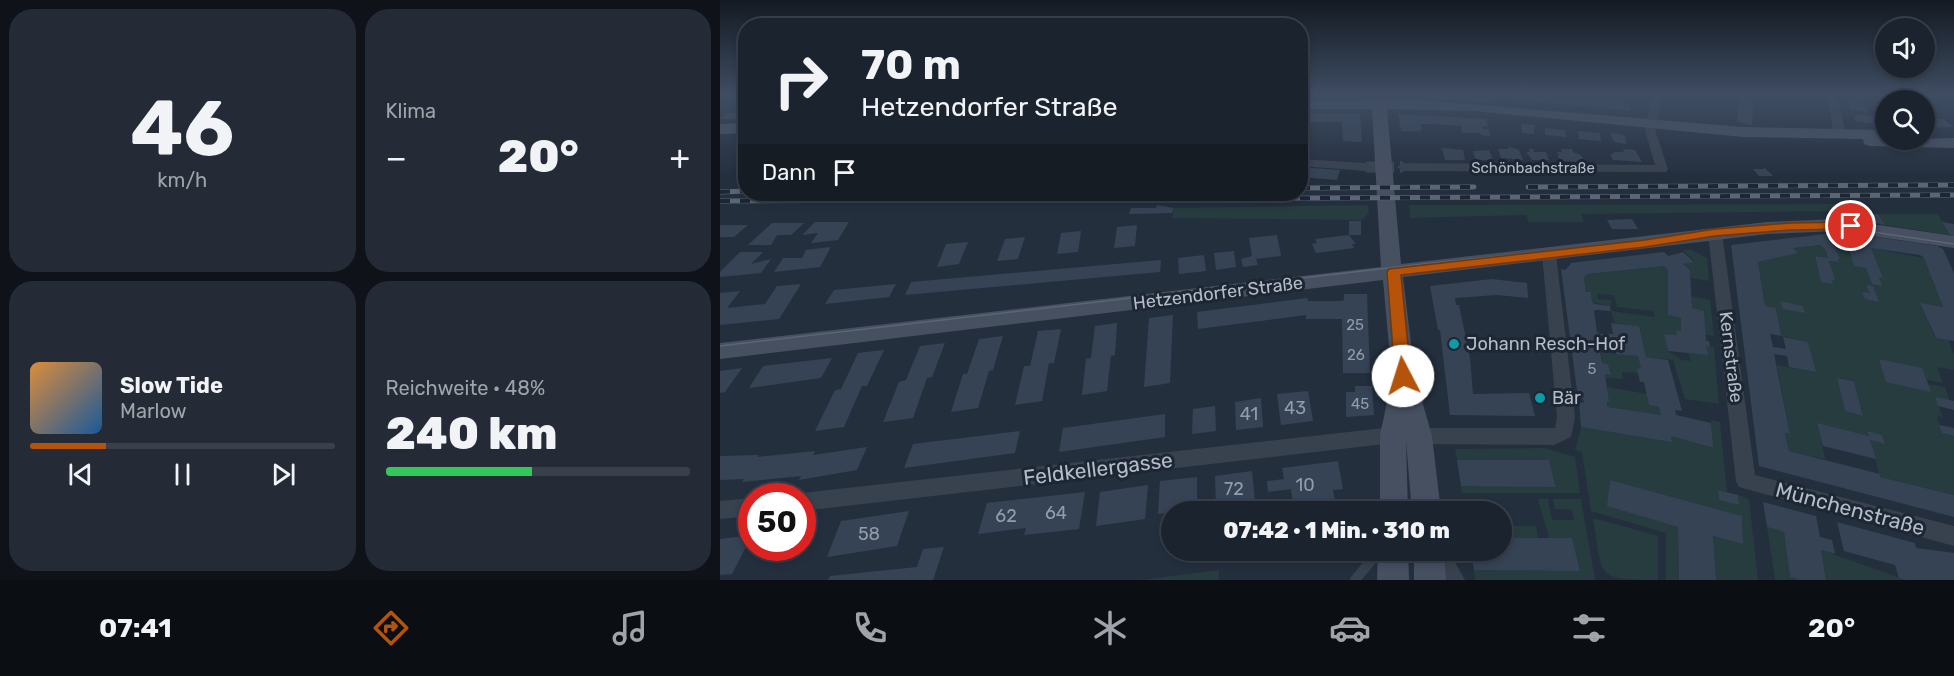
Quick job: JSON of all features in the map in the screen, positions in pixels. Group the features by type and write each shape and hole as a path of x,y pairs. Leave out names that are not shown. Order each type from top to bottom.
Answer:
{"main road":[{"path":"1384,122 1383,158 1403,376 1406,435 1396,501"},
{"path":"1590,122 1763,139 1954,142"},
{"path":"1651,127 1875,135"},
{"path":"720,129 738,128"},
{"path":"1935,136 1954,136"},
{"name":"Hetzendorfer Straße","path":"720,340 1392,266 1549,254 1715,233 1832,225 1953,244"},
{"name":"Hetzendorfer Straße","path":"720,351 1661,233 1715,233"},
{"path":"1406,435 1424,501"},
{"path":"1393,561 1393,580"},
{"path":"1429,561 1430,580"}],"street":[{"path":"1651,127 1652,122"},
{"path":"1837,122 1840,135"},
{"name":"Schönbachstraße","path":"1403,167 1662,169 1651,127"},
{"path":"1308,163 1366,167"},
{"name":"Kernstraße","path":"1715,233 1746,482"},
{"path":"1406,435 1554,437 1563,434 1566,426 1549,254"},
{"name":"Feldkellergasse","path":"816,500 1406,435"},
{"name":"Münchenstraße","path":"1746,482 1954,536"},
{"path":"720,510 738,508"},
{"path":"1443,561 1454,580"}],"lane":[{"path":"1355,580 1371,561"}],"green space":[{"path":"1835,204 1838,211 1581,214 1584,222 1529,222 1526,215 1410,218 1409,205"},
{"path":"1368,205 1369,212 1363,220 1172,218 1174,208"},
{"path":"1878,214 1938,214 1950,235 1885,225"},
{"path":"1847,242 1854,266 1866,268 1872,284 1881,286 1879,277 1882,277 1871,248 1924,258 1943,307 1921,304 1935,338 1948,340 1954,354 1954,370 1937,367 1943,383 1927,380 1928,384 1945,387 1950,401 1935,398 1943,417 1937,416 1942,433 1954,436 1954,495 1880,477 1870,440 1884,443 1868,432 1869,436 1818,424 1825,459 1789,451 1785,433 1790,434 1777,365 1815,372 1808,342 1781,336 1776,308 1765,306 1758,262 1797,253 1793,248 1820,245 1825,249 1828,258 1815,256 1821,281 1834,280 1829,261 1838,262 1839,259 1833,244","holes":["1837,378 1854,380 1863,416 1845,411"]},
{"path":"1690,249 1707,258 1709,281 1691,278 1690,270 1683,264 1695,261 1682,250"},
{"path":"1664,266 1668,270 1668,315 1681,318 1681,331 1676,330 1677,335 1664,334 1668,351 1682,360 1691,361 1688,353 1707,354 1706,346 1714,347 1719,404 1685,399 1673,360 1646,357 1639,326 1615,323 1611,311 1655,317 1653,311 1617,307 1614,295 1597,294 1598,299 1612,300 1610,306 1592,302 1591,293 1586,292 1584,278 1589,274"},
{"path":"1691,296 1710,300 1714,336 1705,335 1704,311 1692,308"},
{"path":"1601,352 1638,356 1641,369 1637,368 1638,373 1622,372 1623,379 1605,378 1605,374 1610,374 1608,364 1602,363"},
{"path":"1607,387 1647,394 1649,405 1659,407 1661,415 1608,407"},
{"path":"1711,420 1720,422 1727,492 1718,490 1719,500 1739,505 1738,495 1749,499 1758,580 1716,580 1713,536 1743,544 1742,516 1610,480 1608,506 1678,527 1679,580 1666,580 1666,533 1591,511 1582,452 1575,450 1581,427 1672,441 1671,436 1712,448"},
{"path":"1544,448 1575,457 1580,493 1462,493 1461,486 1556,486 1549,460 1457,460 1455,449"},
{"path":"1538,499 1548,499 1552,520 1574,520 1572,510 1555,509 1553,499 1581,499 1595,580 1475,580 1474,570 1580,571 1572,539 1549,538"},
{"path":"1593,518 1658,536 1658,580 1622,579 1605,571 1598,553"},
{"path":"1512,526 1536,526 1538,538 1512,538"},
{"path":"1767,527 1784,532 1790,577 1800,580 1775,580"},
{"path":"1821,550 1906,580 1826,580"},
{"path":"1219,570 1219,580 1141,580"}],"building":[{"path":"1342,122 1361,122 1362,142 1343,141"},
{"path":"1399,122 1487,122 1488,127 1483,126 1483,129 1489,129 1490,136 1480,133 1462,133 1461,126 1433,124 1420,124 1423,129 1420,129 1421,131 1401,131"},
{"path":"1935,122 1947,122 1954,127 1935,128"},
{"path":"1521,124 1535,125 1534,134 1522,133"},
{"path":"1545,128 1565,130 1566,137 1545,135"},
{"path":"1578,131 1600,133 1601,141 1579,139"},
{"path":"1610,133 1625,135 1626,144 1614,142"},
{"path":"1508,146 1519,150 1523,160 1501,158 1498,149 1509,149"},
{"path":"1442,148 1463,150 1465,160 1445,160"},
{"path":"1529,149 1533,149 1534,152 1546,152 1549,160 1532,160 1526,152 1530,152"},
{"path":"1561,149 1572,149 1583,159 1580,159 1581,162 1562,161 1557,156 1559,156 1557,152 1562,152"},
{"path":"1623,149 1635,150 1642,162 1613,160 1610,154 1624,152"},
{"path":"1489,150 1493,160 1476,160 1473,151"},
{"path":"1308,168 1340,170 1337,180 1308,178"},
{"path":"1763,168 1773,176 1759,176 1753,169"},
{"path":"1157,205 1174,208 1172,213 1129,214 1131,208 1156,208"},
{"path":"1855,212 1878,214 1885,225 1859,220"},
{"path":"1632,219 1638,229 1612,229 1607,220"},
{"path":"1349,221 1361,221 1361,235 1349,235"},
{"path":"815,222 849,222 838,240 811,243 818,233 802,235"},
{"path":"1942,222 1954,224 1954,236 1950,235"},
{"path":"772,223 804,223 791,235 777,235 771,245 748,245"},
{"path":"720,225 748,225 734,237 720,237"},
{"path":"1137,225 1135,246 1114,248 1117,227"},
{"path":"1081,231 1078,252 1057,254 1061,233"},
{"path":"1843,232 1937,246 1943,249 1954,273 1954,341 1936,338 1920,303 1943,307 1924,258 1920,255 1871,248 1883,278 1879,277 1882,286 1872,284 1866,268 1854,266 1847,242 1833,244 1840,259 1838,259 1839,262 1829,261 1835,280 1832,280 1833,284 1821,282 1815,256 1828,258 1825,249 1820,245 1793,248 1798,253 1758,262 1765,306 1776,308 1781,336 1770,334 1773,347 1786,349 1783,337 1808,342 1816,372 1789,367 1787,356 1774,354 1790,434 1785,433 1789,451 1954,495 1954,517 1759,466 1731,245"},
{"path":"1277,235 1281,256 1256,259 1258,265 1243,267 1241,259 1252,256 1249,238"},
{"path":"1349,235 1356,244 1352,244 1354,248 1316,253 1312,244 1317,243 1315,239"},
{"path":"1025,237 1018,259 997,261 1005,239"},
{"path":"968,242 959,264 937,267 946,244"},
{"path":"831,247 820,267 774,272 783,258 802,258 806,250"},
{"path":"1234,251 1236,267 1216,270 1214,253"},
{"path":"740,252 763,252 751,264 771,259 761,273 720,277 720,272"},
{"path":"1664,252 1668,256 1683,252 1694,262 1683,264 1690,270 1692,308 1704,311 1706,341 1709,341 1710,347 1706,346 1708,355 1668,351 1664,334 1677,335 1676,330 1681,331 1681,318 1668,315 1668,270 1664,266 1588,274 1584,278 1586,292 1591,292 1592,302 1610,306 1611,311 1594,311 1597,332 1613,334 1611,323 1639,326 1646,357 1668,360 1682,411 1675,410 1676,415 1711,423 1713,448 1671,436 1672,442 1581,427 1579,402 1584,403 1583,399 1578,398 1561,269 1565,270 1570,263","holes":["1601,338 1605,344 1612,343 1611,339 1615,342 1616,354 1638,356 1641,369 1637,368 1640,382 1644,382 1649,405 1659,407 1661,415 1608,407 1605,374 1611,375 1608,364 1602,363 1598,340"]},
{"path":"1204,255 1206,271 1179,274 1178,258"},
{"path":"1161,260 1160,272 905,295 911,282"},
{"name":"Johann Resch-Hof","path":"1492,279 1527,283 1528,298 1497,295 1455,298 1456,305 1459,305 1470,358 1473,394 1529,393 1535,416 1450,415 1440,330 1438,330 1430,286"},
{"path":"801,284 779,319 720,325 720,293 740,291 727,308 765,304 777,286"},
{"path":"896,284 889,297 825,304 834,290"},
{"path":"1866,285 1873,286 1879,302 1865,299 1862,292 1870,293"},
{"path":"1344,294 1367,294 1370,373 1343,373 1342,319 1306,319 1306,315 1198,329 1197,312 1307,298 1308,301 1342,301"},
{"path":"1780,301 1803,306 1805,313 1783,309"},
{"path":"1173,315 1170,383 1144,387 1149,318"},
{"path":"1117,323 1115,355 1111,356 1107,391 1082,395 1086,359 1091,358 1095,326"},
{"path":"1061,329 1054,363 1049,363 1042,401 1015,405 1024,366 1030,366 1038,331"},
{"path":"1003,336 978,408 951,412 963,374 967,374 979,339"},
{"path":"945,343 932,377 927,378 913,418 883,422 899,382 906,380 920,346"},
{"path":"884,350 867,386 862,386 844,427 815,431 835,390 841,389 858,353"},
{"path":"832,358 821,378 749,388 763,366"},
{"path":"1879,359 1922,368 1931,392 1886,382"},
{"path":"742,368 725,392 720,393 720,371"},
{"path":"1837,378 1854,381 1863,416 1845,411"},
{"path":"1355,386 1372,386 1374,415 1346,417 1346,392 1355,392"},
{"path":"1308,391 1313,421 1281,425 1277,394"},
{"path":"1935,397 1954,401 1954,410 1938,406"},
{"path":"1261,398 1263,427 1236,430 1235,402"},
{"path":"1215,406 1216,431 1192,434 1193,409"},
{"path":"1165,414 1165,437 1059,452 1063,428"},
{"path":"1817,423 1869,436 1867,431 1882,435 1885,444 1870,440 1876,459 1823,446"},
{"path":"1939,425 1954,428 1954,436 1942,433"},
{"path":"1020,431 1015,453 904,468 913,444"},
{"path":"867,447 857,470 799,480 801,476 742,482 744,479 720,480 720,456 759,455 757,457 815,451 813,455"},
{"path":"1457,460 1549,460 1556,487 1461,486"},
{"path":"1338,461 1343,489 1333,490 1335,501 1293,501 1291,489 1268,492 1267,481 1284,479 1282,468"},
{"path":"1252,471 1255,501 1216,501 1215,476"},
{"path":"1197,477 1197,501 1161,501 1161,514 1158,514 1160,481"},
{"path":"1610,480 1742,516 1743,544 1713,536 1716,580 1679,580 1678,527 1607,506"},
{"path":"1148,485 1145,519 1096,526 1100,492"},
{"path":"1718,490 1738,495 1739,505 1719,500"},
{"path":"1085,492 1079,529 1024,535 1026,528 978,534 987,503"},
{"path":"1763,502 1816,516 1820,537 1832,540 1835,554 1821,550 1826,580 1800,580 1790,577 1784,532 1767,527"},
{"path":"909,511 897,546 827,557 841,521"},
{"path":"1837,522 1915,543 1916,548 1954,553 1954,580 1906,580 1899,578 1895,565 1844,551"},
{"path":"738,537 739,561 732,574 720,575 720,539"},
{"path":"1512,538 1572,538 1580,571 1474,570 1473,561 1512,561"},
{"path":"944,547 933,580 828,580 830,576 917,567 923,549"}],"tunnel":[{"path":"1366,167 1403,167"}],"tram line":[{"path":"720,346 1423,264 1737,232 1840,227 1954,244"}],"railway":[{"path":"1528,187 1954,185"},
{"path":"1308,188 1474,187"},
{"path":"720,192 738,191"},
{"path":"1308,198 1954,195"},
{"path":"720,201 738,201"}],"place":[{"name":"Johann Resch-Hof","path":"1454,344"},
{"name":"Bär","path":"1540,398"}],"route":[{"path":"1403,376 1394,272 1715,233 1790,226 1851,226"}]}
